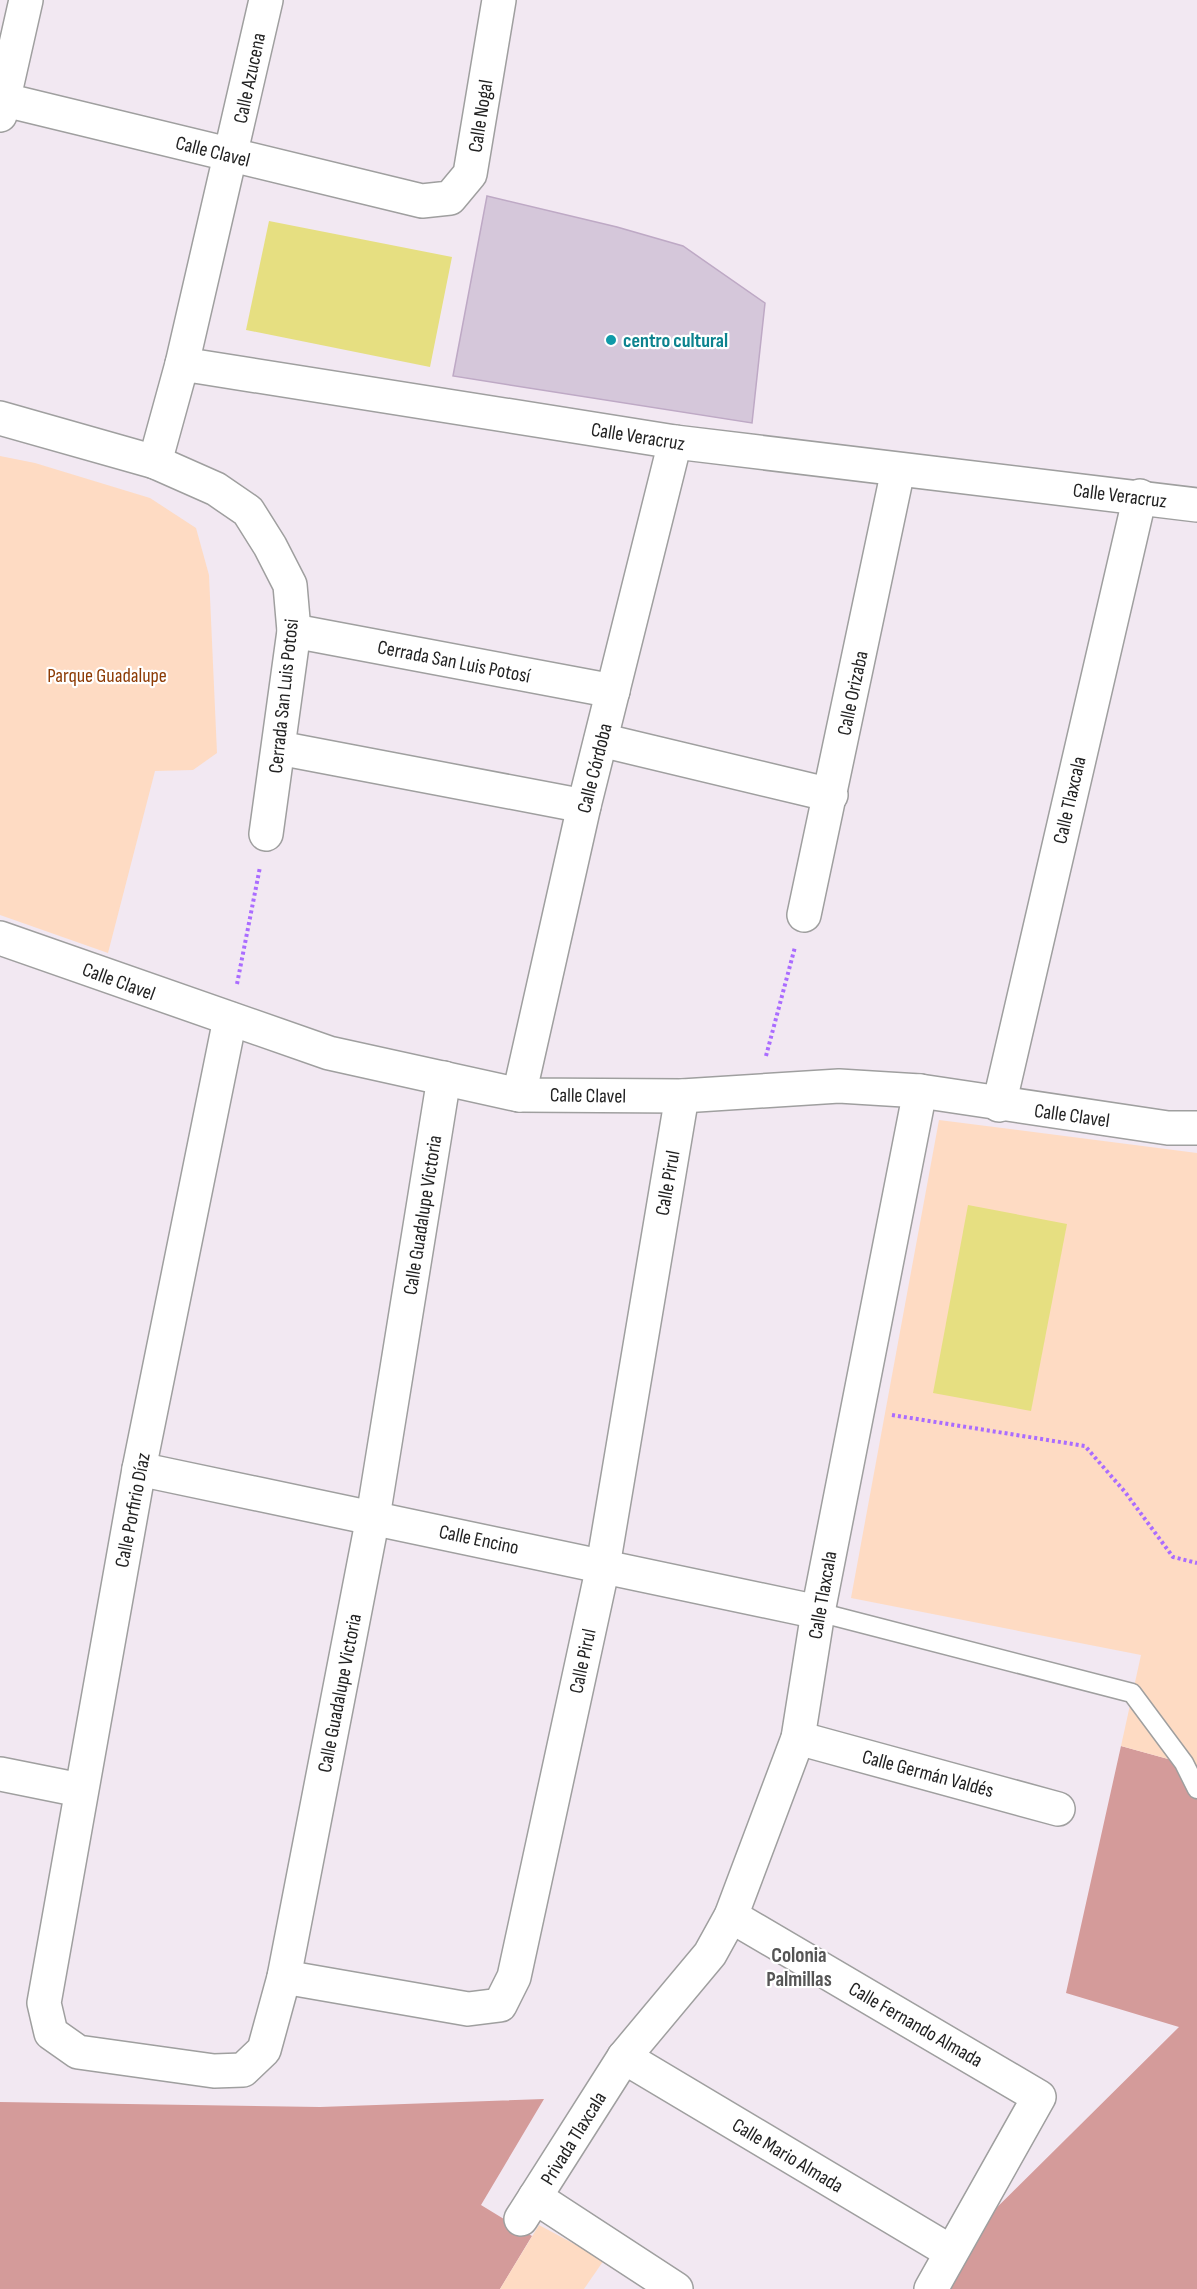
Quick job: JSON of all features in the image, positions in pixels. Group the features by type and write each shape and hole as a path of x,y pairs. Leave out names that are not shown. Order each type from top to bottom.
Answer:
{"street":[{"path":"2,107 7,54 26,0"},
{"name":"Calle Azucena","path":"182,364 232,156 266,0"},
{"name":"Calle Nogal","path":"423,201 450,198 470,174 499,0"},
{"name":"Calle Clavel","path":"2,107 232,156 423,201"},
{"path":"155,462 182,364"},
{"name":"Calle Veracruz","path":"182,364 675,442 898,470 1140,496 1197,505"},
{"name":"Cerrada San Luis Potosi","path":"0,418 155,462 216,489 248,511 270,546 290,585 294,631 267,834"},
{"name":"Calle Córdoba","path":"519,1095 584,806 675,442"},
{"name":"Calle Orizaba","path":"804,915 898,470"},
{"name":"Calle Tlaxcala","path":"999,1104 1140,496"},
{"name":"Cerrada San Luis Potosí","path":"294,631 613,691"},
{"path":"601,740 831,795"},
{"path":"279,748 584,806"},
{"name":"Calle Clavel","path":"0,938 328,1053 519,1095 682,1096 839,1086 920,1091 1168,1128 1197,1128"},
{"name":"Calle Porfirio Díaz","path":"44,2003 139,1469 230,1019"},
{"name":"Calle Guadalupe Victoria","path":"44,2003 51,2033 78,2052 214,2071 243,2070 264,2050 284,1977 373,1517 444,1078"},
{"name":"Calle Tlaxcala","path":"624,2057 710,1954 731,1916 798,1738 818,1612 920,1091"},
{"name":"Calle Pirul","path":"284,1977 468,2009 500,2005 514,1977 603,1566 682,1096"},
{"name":"Calle Encino","path":"139,1469 818,1612"},
{"name":"Calle Germán Valdés","path":"798,1738 1058,1809"},
{"path":"0,1774 80,1791"},
{"name":"Calle Fernando Almada","path":"731,1916 1039,2097 951,2252"},
{"name":"Privada Tlaxcala","path":"624,2057 528,2208 676,2289"},
{"name":"Calle Mario Almada","path":"624,2057 951,2252"},
{"path":"931,2289 951,2252"}],"lane":[{"path":"818,1612 1131,1693 1184,1763 1197,1789"}],"path":[{"path":"230,1019 267,834"},
{"path":"758,1090 804,915"},
{"path":"858,1410 1085,1446 1125,1492 1173,1557 1197,1563"}],"shaded area":[{"path":"269,221 452,257 430,367 246,330"},
{"path":"968,1205 1067,1224 1031,1411 933,1393"},
{"path":"1121,1746 1197,1767 1197,2289 940,2289 964,2240 1179,2027 1066,1993"},
{"path":"544,2099 481,2205 532,2236 500,2289 0,2289 0,2102 320,2107"}],"green space":[{"name":"Parque Guadalupe","path":"0,456 35,463 150,498 196,528 209,575 217,753 193,770 155,771 108,953 0,915"},
{"path":"939,1120 1197,1153 1197,1767 1121,1746 1141,1655 851,1598"},
{"path":"539,2225 604,2260 584,2289 500,2289"}],"building":[{"name":"centro cultural","path":"487,196 617,227 683,246 765,303 752,423 453,376"}],"place":[{"name":"centro cultural","path":"611,340"}],"district":[{"name":"Colonia Palmillas","path":"799,1967"}]}
